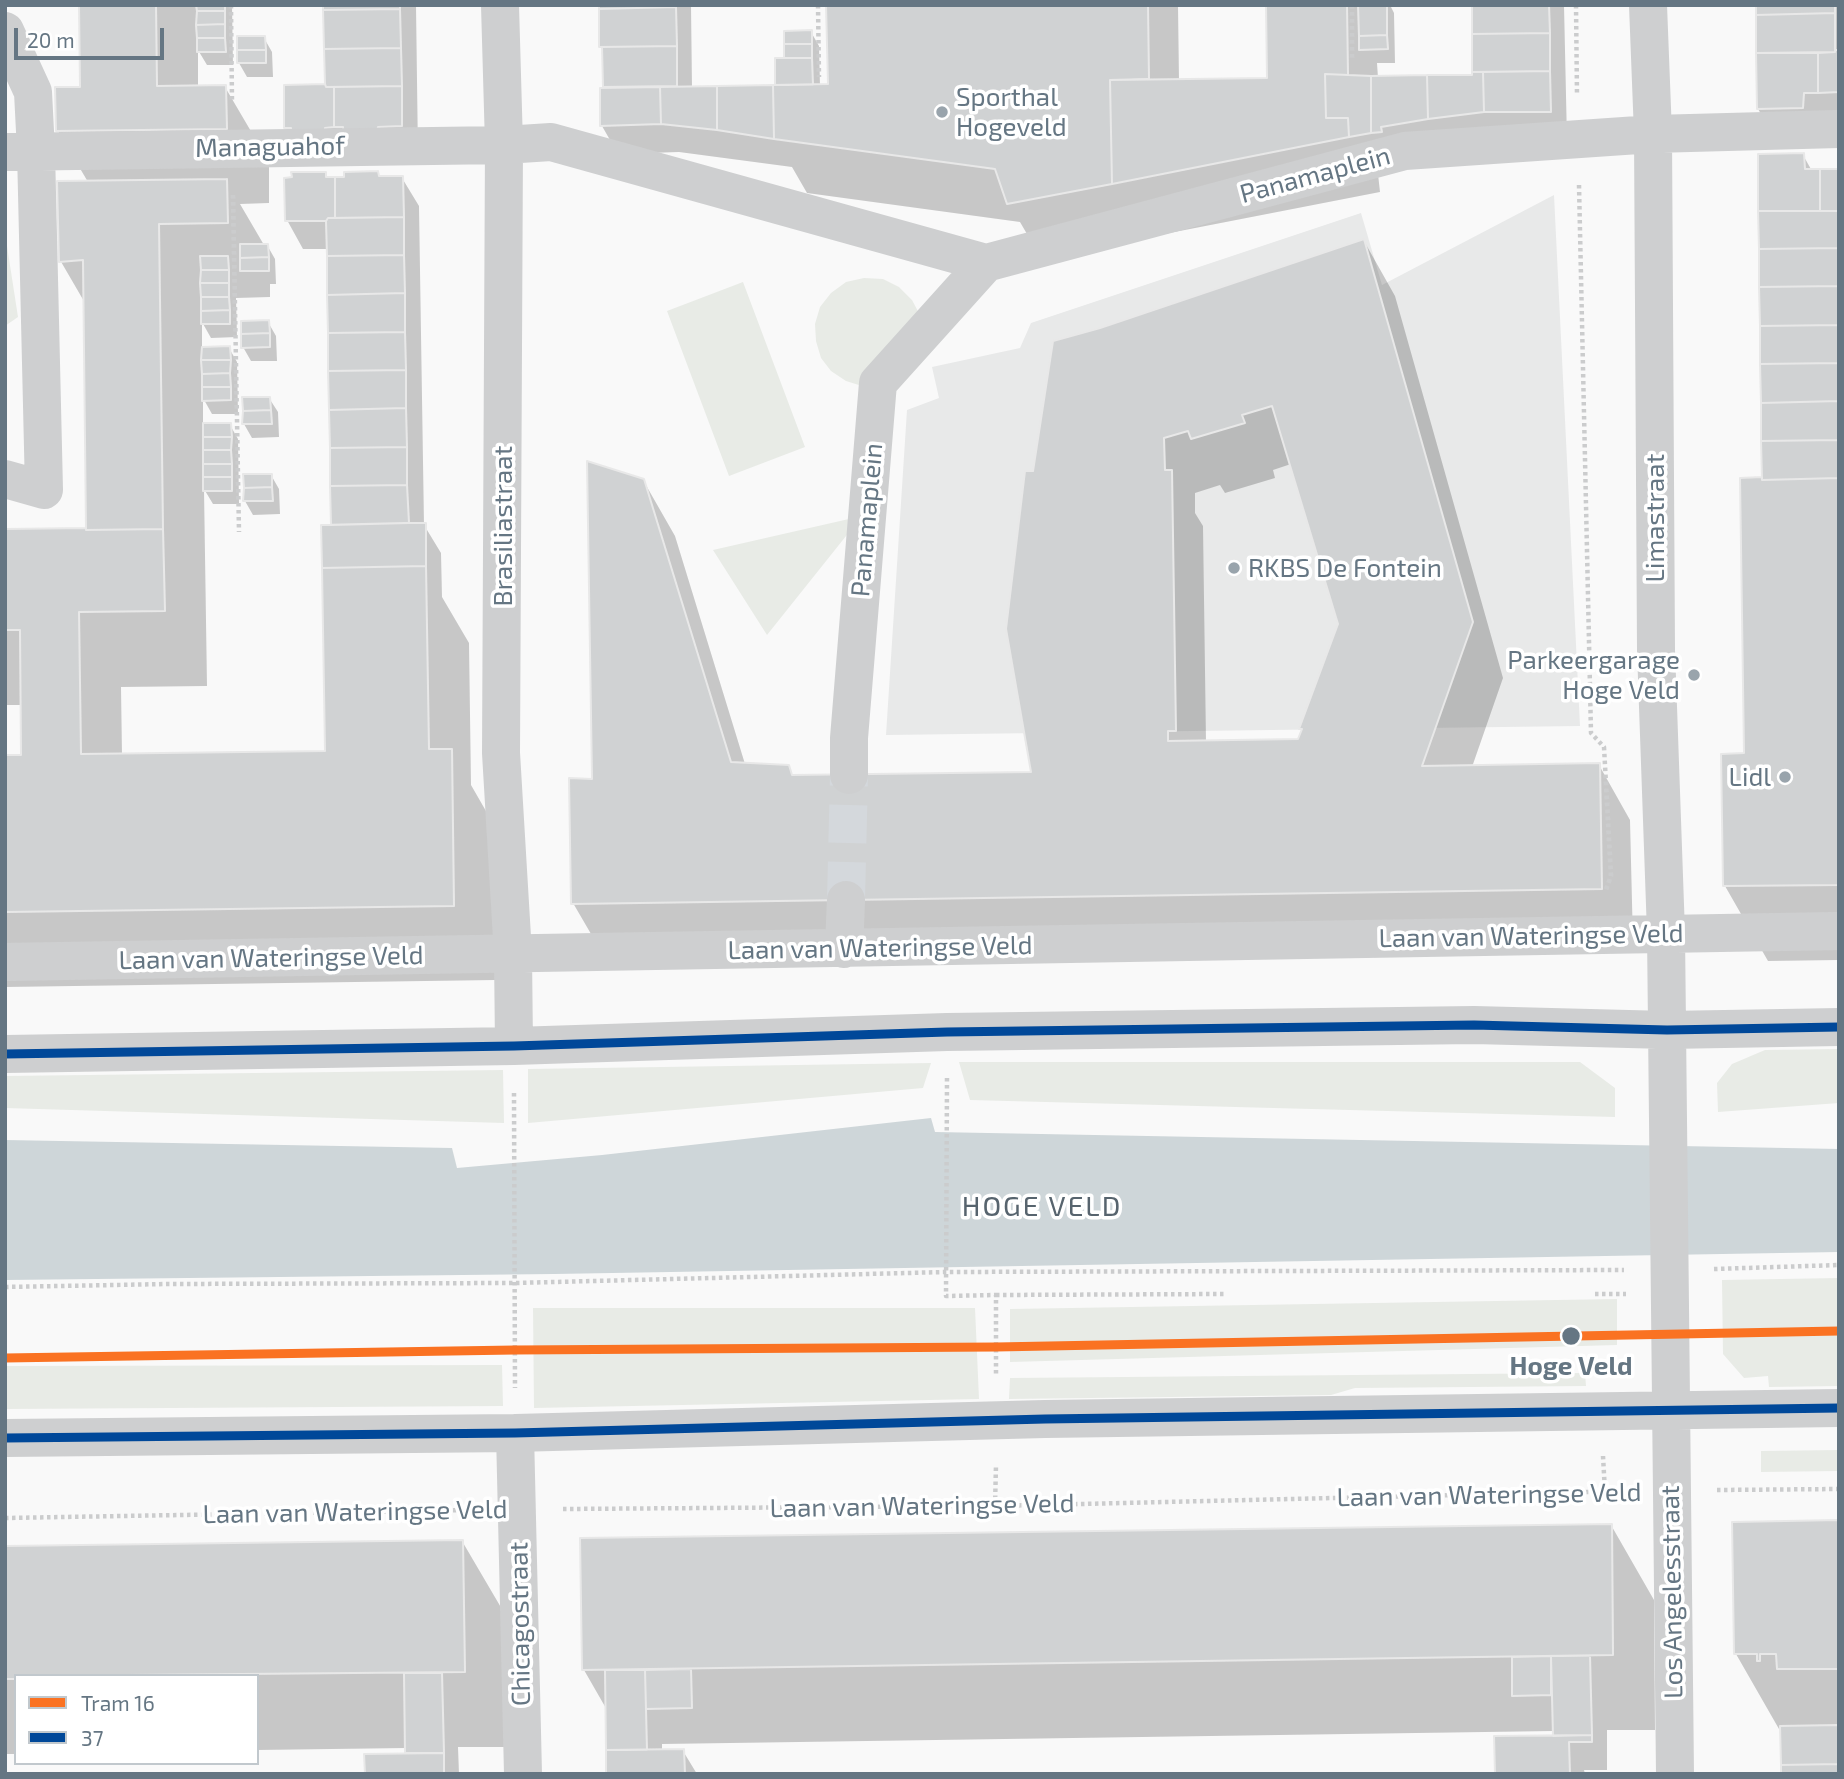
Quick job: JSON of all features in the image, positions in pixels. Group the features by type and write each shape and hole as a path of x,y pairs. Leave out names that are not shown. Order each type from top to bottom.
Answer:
{"street":[{"name":"Brasiliastraat","path":"500,5 504,145 501,753 513,954 514,1046"},
{"name":"Limastraat","path":"1648,5 1653,134 1656,650 1667,1030"},
{"path":"5,31 33,92 21,152 44,490 5,479"},
{"name":"Panamaplein","path":"849,775 849,738 878,383 986,264 1405,151 1653,134 1839,129"},
{"path":"504,145 551,142 986,264"},
{"name":"Managuahof","path":"21,152 504,145"},
{"path":"844,949 846,900"},
{"name":"Laan van Wateringse Veld","path":"5,962 1839,931"},
{"path":"5,1055 514,1046 947,1032 1474,1025 1667,1030 1839,1027"},
{"path":"1667,1030 1671,1410"},
{"path":"5,1438 515,1433 1045,1419 1839,1408"},
{"name":"Los Angelesstraat","path":"1671,1410 1675,1774"},
{"name":"Chicagostraat","path":"515,1433 523,1774"}],"path":[{"path":"231,5 239,532"},
{"path":"818,5 819,76"},
{"path":"1352,5 1352,60"},
{"path":"1576,5 1591,733 1604,747 1611,876 1592,934"},
{"path":"514,1046 515,1433"},
{"path":"946,1272 947,1118"},
{"path":"5,1287 515,1283 946,1272 1628,1270 1669,1266 1839,1265"},
{"path":"1628,1270 1628,1304"},
{"path":"996,1295 1227,1294"},
{"path":"1601,1410 1605,1492"},
{"name":"Laan van Wateringse Veld","path":"5,1518 517,1509 1009,1506 1670,1490 1839,1489"}],"shaded area":[{"name":"RKBS De Fontein","path":"1554,195 1580,726 886,735 907,410 939,398 932,367 1020,348 1031,323 1361,213 1382,285"},
{"path":"5,233 18,317 5,326"},
{"path":"864,278 883,279 899,287 912,300 921,317 862,386 846,381 831,371 821,358 815,324 820,307 831,293 846,282"},
{"path":"743,282 805,447 729,476 667,311"},
{"path":"862,516 767,635 713,550"},
{"path":"1839,1049 1839,1103 1718,1112 1717,1083 1732,1064 1765,1050"},
{"path":"959,1062 1580,1062 1615,1088 1615,1117 970,1100"},
{"path":"931,1063 923,1088 528,1123 528,1069"},
{"path":"503,1070 504,1123 5,1108 5,1076"},
{"path":"931,1118 935,1132 1839,1149 1839,1252 554,1274 5,1280 5,1140 452,1148 457,1168 602,1155"},
{"path":"1839,1278 1839,1386 1769,1387 1768,1376 1744,1378 1723,1354 1722,1280"},
{"path":"1617,1299 1617,1345 1010,1362 1010,1309"},
{"path":"533,1308 975,1308 979,1399 534,1408"},
{"path":"502,1365 503,1406 5,1409 5,1366"},
{"path":"1585,1373 1586,1386 1355,1388 1331,1395 1009,1399 1010,1378"},
{"path":"1839,1450 1839,1471 1761,1472 1761,1451"}],"building":[{"path":"79,5 156,5 157,86 226,85 227,129 56,131 55,87 80,87"},
{"path":"196,5 225,5 225,11 197,11"},
{"path":"323,5 400,5 400,9 323,10"},
{"path":"599,5 676,5 676,7 599,9"},
{"name":"Sporthal Hogeveld","path":"826,5 1148,5 1149,79 1110,80 1112,184 1007,204 995,169 774,139 773,85 828,84"},
{"path":"1266,5 1347,5 1348,75 1325,74 1326,118 1348,118 1349,137 1112,184 1110,80 1267,78"},
{"path":"1358,5 1387,5 1387,35 1359,36"},
{"path":"1472,5 1549,5 1550,33 1472,34"},
{"path":"1756,5 1835,5 1835,13 1756,15"},
{"path":"676,7 677,46 599,47 599,9"},
{"path":"400,9 401,48 324,49 323,10"},
{"path":"197,11 225,11 225,24 196,25"},
{"path":"1835,13 1835,52 1756,53 1756,15"},
{"path":"225,24 225,38 197,38 196,25"},
{"path":"812,30 812,44 784,44 784,31"},
{"path":"1550,33 1550,71 1472,72 1472,34"},
{"path":"1387,35 1388,49 1359,50 1359,36"},
{"path":"237,36 265,36 266,50 237,50"},
{"path":"197,38 225,38 226,52 197,52"},
{"path":"784,44 812,44 812,58 784,58"},
{"path":"677,46 677,86 603,87 602,47"},
{"path":"401,48 402,86 326,87 324,49"},
{"path":"237,50 266,50 266,63 237,63"},
{"path":"1839,50 1839,92 1818,93 1818,53"},
{"path":"1756,53 1818,53 1818,93 1804,93 1803,108 1757,109"},
{"path":"775,58 812,58 813,85 775,85"},
{"path":"1550,71 1551,112 1484,112 1483,72"},
{"path":"1472,72 1483,72 1484,112 1428,119 1427,75 1472,75"},
{"path":"1325,74 1371,76 1371,133 1349,137 1348,118 1326,118"},
{"path":"1427,75 1428,119 1381,127 1382,132 1371,133 1371,76"},
{"path":"325,84 326,87 334,87 334,127 325,128 325,133 291,133 291,128 284,128 284,85"},
{"path":"773,85 774,139 717,130 717,86"},
{"path":"402,86 402,126 378,127 377,132 343,133 343,127 334,127 334,87"},
{"path":"717,86 717,130 661,124 660,87"},
{"path":"660,87 661,124 600,126 600,88"},
{"path":"1804,153 1805,169 1820,169 1820,211 1758,211 1758,154"},
{"path":"1820,169 1839,169 1839,211 1820,211"},
{"path":"378,171 379,176 403,176 404,217 335,218 335,177 344,177 344,172"},
{"path":"291,172 326,172 326,177 335,177 335,218 328,218 326,221 285,221 284,178 292,177"},
{"path":"227,179 228,223 159,224 163,529 86,530 83,260 59,262 57,181"},
{"path":"1758,211 1839,211 1839,248 1759,249"},
{"path":"404,217 404,255 327,256 328,218"},
{"path":"1364,239 1473,622 1422,766 1600,763 1602,889 571,904 569,778 592,779 587,461 644,479 731,762 789,765 792,775 1031,772 1006,629 1025,471 1033,471 1053,341 1100,328","holes":["1272,406 1338,624 1299,729 1302,729 1298,739 1168,741 1168,731 1176,731 1172,470 1165,470 1164,438 1188,431 1191,439 1245,423 1242,415"]},
{"path":"240,244 268,244 269,257 240,258"},
{"path":"1839,248 1839,286 1759,287 1759,249"},
{"path":"404,255 405,293 327,295 327,256"},
{"path":"200,256 228,256 229,270 201,270"},
{"path":"269,257 269,271 240,271 240,258"},
{"path":"201,270 229,270 229,283 200,283"},
{"path":"200,283 229,283 229,297 201,297"},
{"path":"1839,286 1839,325 1760,326 1759,287"},
{"path":"405,293 405,332 328,333 327,295"},
{"path":"201,297 229,297 230,310 201,311"},
{"path":"230,310 230,324 201,324 201,311"},
{"path":"269,320 270,333 241,334 241,321"},
{"path":"1839,325 1839,363 1760,364 1760,326"},
{"path":"405,332 406,370 328,371 328,333"},
{"path":"270,333 270,347 241,348 241,334"},
{"path":"230,346 231,360 201,360 202,347"},
{"path":"201,360 231,360 230,373 202,374"},
{"path":"1839,363 1839,401 1761,403 1760,364"},
{"path":"406,370 406,408 329,410 328,371"},
{"path":"230,373 231,387 202,387 202,374"},
{"path":"202,387 231,387 231,400 202,401"},
{"path":"242,397 270,397 271,410 243,411"},
{"path":"1839,401 1839,440 1761,441 1761,403"},
{"path":"406,408 407,447 330,448 329,410"},
{"path":"271,410 272,424 242,424 243,411"},
{"path":"203,423 231,423 232,437 203,437"},
{"path":"203,437 232,437 231,450 203,450"},
{"path":"1839,440 1839,478 1762,480 1761,441"},
{"path":"407,447 407,485 330,486 330,448"},
{"path":"203,450 231,450 232,464 203,464"},
{"path":"203,464 232,464 232,477 203,477"},
{"path":"243,474 272,474 272,487 244,488"},
{"path":"203,477 232,477 232,491 203,491"},
{"path":"1762,477 1762,480 1839,478 1839,885 1723,886 1721,754 1744,753 1740,478"},
{"path":"407,485 409,523 331,525 330,486"},
{"path":"272,487 273,501 243,501 244,488"},
{"path":"426,523 426,566 322,568 321,525"},
{"path":"5,529 163,529 165,611 79,612 81,754 325,751 322,568 426,566 429,749 452,749 454,906 5,912 5,755 21,755 20,630 5,630"},
{"path":"1839,1520 1839,1669 1777,1669 1776,1654 1760,1654 1760,1661 1757,1661 1757,1654 1734,1654 1732,1522"},
{"path":"1612,1524 1613,1655 582,1670 580,1538"},
{"path":"463,1540 465,1672 14,1674 14,1679 5,1679 5,1546"},
{"path":"1551,1656 1551,1695 1512,1696 1512,1657"},
{"path":"1551,1656 1590,1656 1592,1735 1553,1736"},
{"path":"691,1669 692,1708 646,1709 645,1670"},
{"path":"605,1670 645,1670 647,1750 606,1750"},
{"path":"404,1673 442,1673 444,1753 405,1753"},
{"path":"1839,1725 1839,1764 1781,1765 1780,1726"},
{"path":"1592,1735 1592,1742 1569,1742 1570,1774 1495,1774 1494,1736"},
{"path":"684,1749 685,1774 606,1774 606,1750"},
{"path":"444,1753 444,1774 365,1774 364,1754"},
{"path":"1839,1764 1839,1774 1781,1774 1781,1765"}],"tunnel":[{"path":"846,900 849,775"}],"tram line":[{"name":"16","path":"5,1358 515,1350 996,1347 1839,1331"}],"transit line":[{"name":"37","path":"5,1054 514,1046 947,1032 1474,1025 1667,1030 1839,1027"},
{"name":"37","path":"5,1438 515,1433 1045,1419 1839,1408"}],"place":[{"name":"Sporthal Hogeveld","path":"942,112"},
{"name":"RKBS De Fontein","path":"1234,568"},
{"name":"Parkeergarage Hoge Veld","path":"1694,675"},
{"name":"Lidl","path":"1785,777"},
{"name":"Hoge Veld","path":"1571,1336"}],"district":[{"name":"HOGE VELD","path":"1042,1207"}]}
